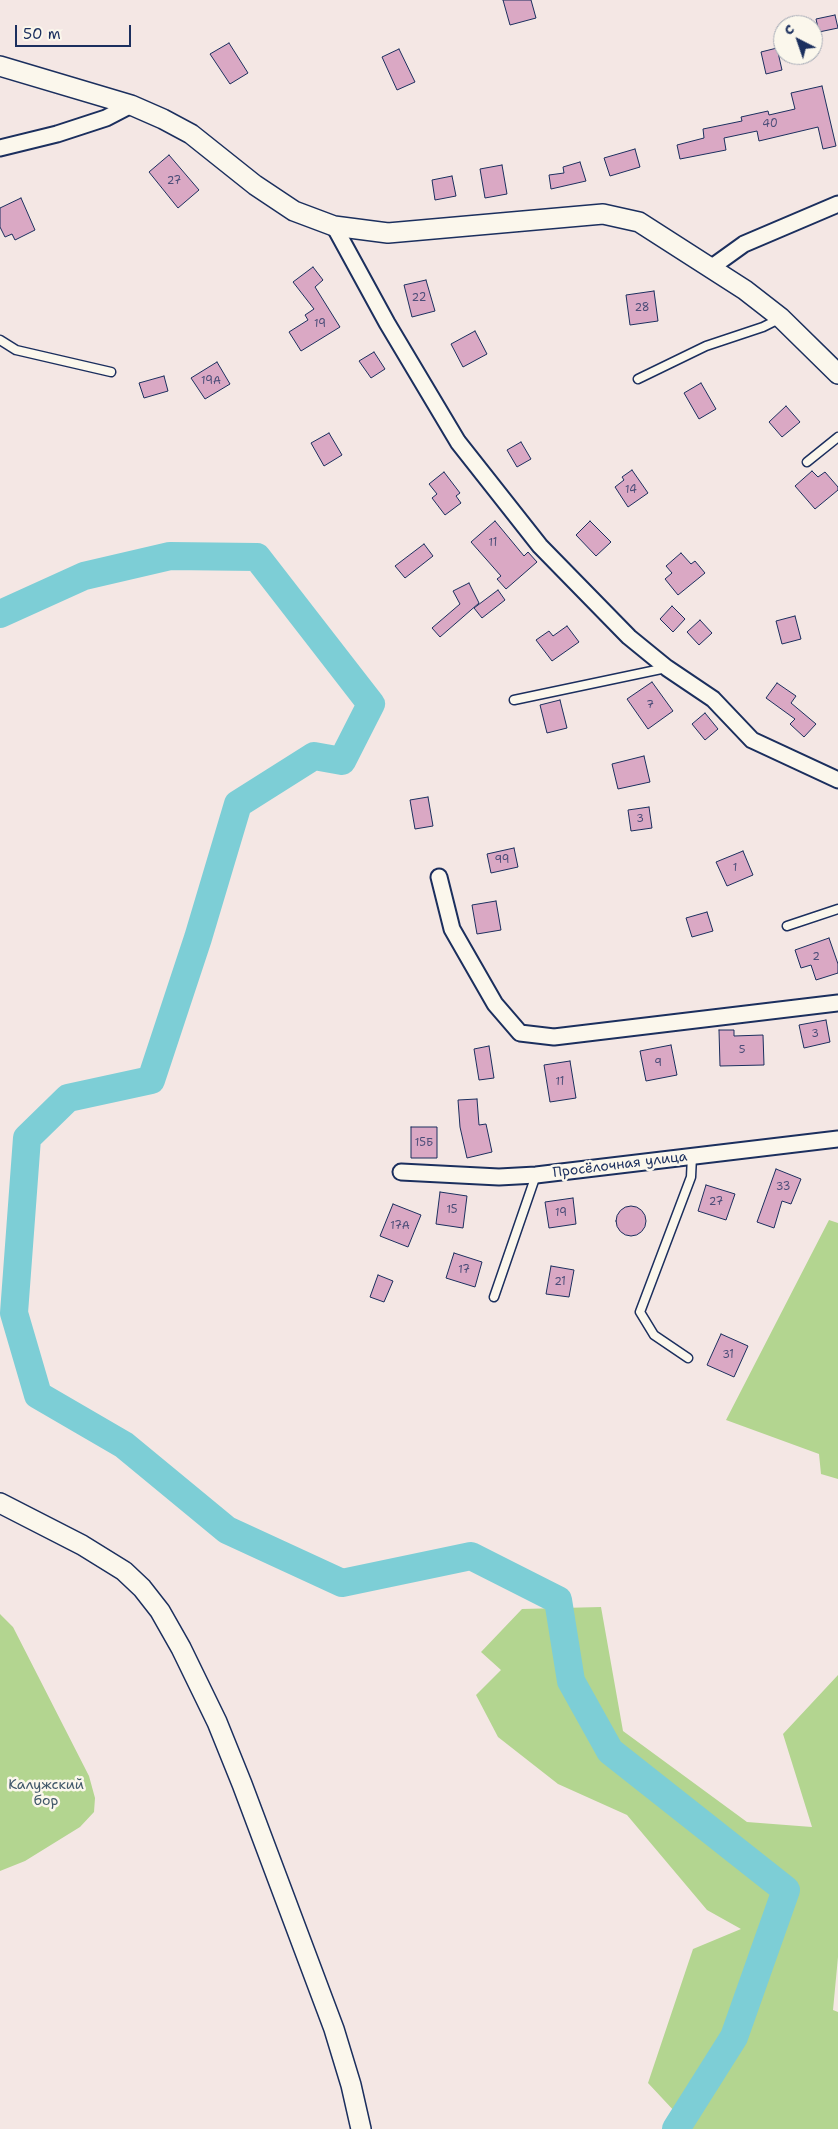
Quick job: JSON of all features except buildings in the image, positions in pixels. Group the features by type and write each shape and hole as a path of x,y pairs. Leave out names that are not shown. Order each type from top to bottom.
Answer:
{"street":[{"path":"0,66 131,105 192,134 255,185 294,211 334,226 388,233 603,214 639,222 712,267 745,290 781,318 838,374"},
{"path":"0,148 89,124 106,118 131,105"},
{"path":"712,267 744,244 838,204"},
{"path":"334,226 387,323 458,442 540,546 628,637 667,668 713,699 752,740 838,780"},
{"path":"439,878 452,929 495,1004 520,1033 554,1038 838,1003"},
{"name":"Просёлочная улица","path":"401,1172 499,1177 536,1175 838,1138"},
{"path":"0,1503 82,1544 124,1571 142,1588 160,1611 181,1648 217,1722 242,1784 324,2002 351,2085 361,2129"}],"lane":[{"path":"638,379 706,346 763,327 781,318"},
{"path":"0,340 16,350 111,372"},
{"path":"807,462 838,437"},
{"path":"514,700 667,668"},
{"path":"787,926 838,909"},
{"path":"688,1358 654,1335 640,1312 691,1177 692,1156"},
{"path":"494,1297 536,1175"}],"green space":[{"path":"829,1220 838,1223 838,1479 821,1474 819,1454 726,1420"},
{"path":"601,1607 623,1731 747,1822 812,1827 783,1734 838,1675 838,1957 833,2010 838,2012 838,2129 691,2129 648,2083 693,1949 741,1929 707,1910 627,1815 558,1784 498,1737 476,1695 501,1670 481,1652 522,1609"},
{"name":"Калужский бор","path":"0,1614 13,1627 89,1776 95,1798 94,1812 80,1827 25,1861 0,1871"}],"waterway":[{"path":"0,614 84,576 170,556 257,557 371,704 342,761 314,756 238,804 198,938 151,1080 68,1098 27,1138 14,1313 38,1395 124,1445 227,1530 342,1583 471,1556 558,1600 571,1681 610,1751 786,1890 734,2037 676,2129"}]}
